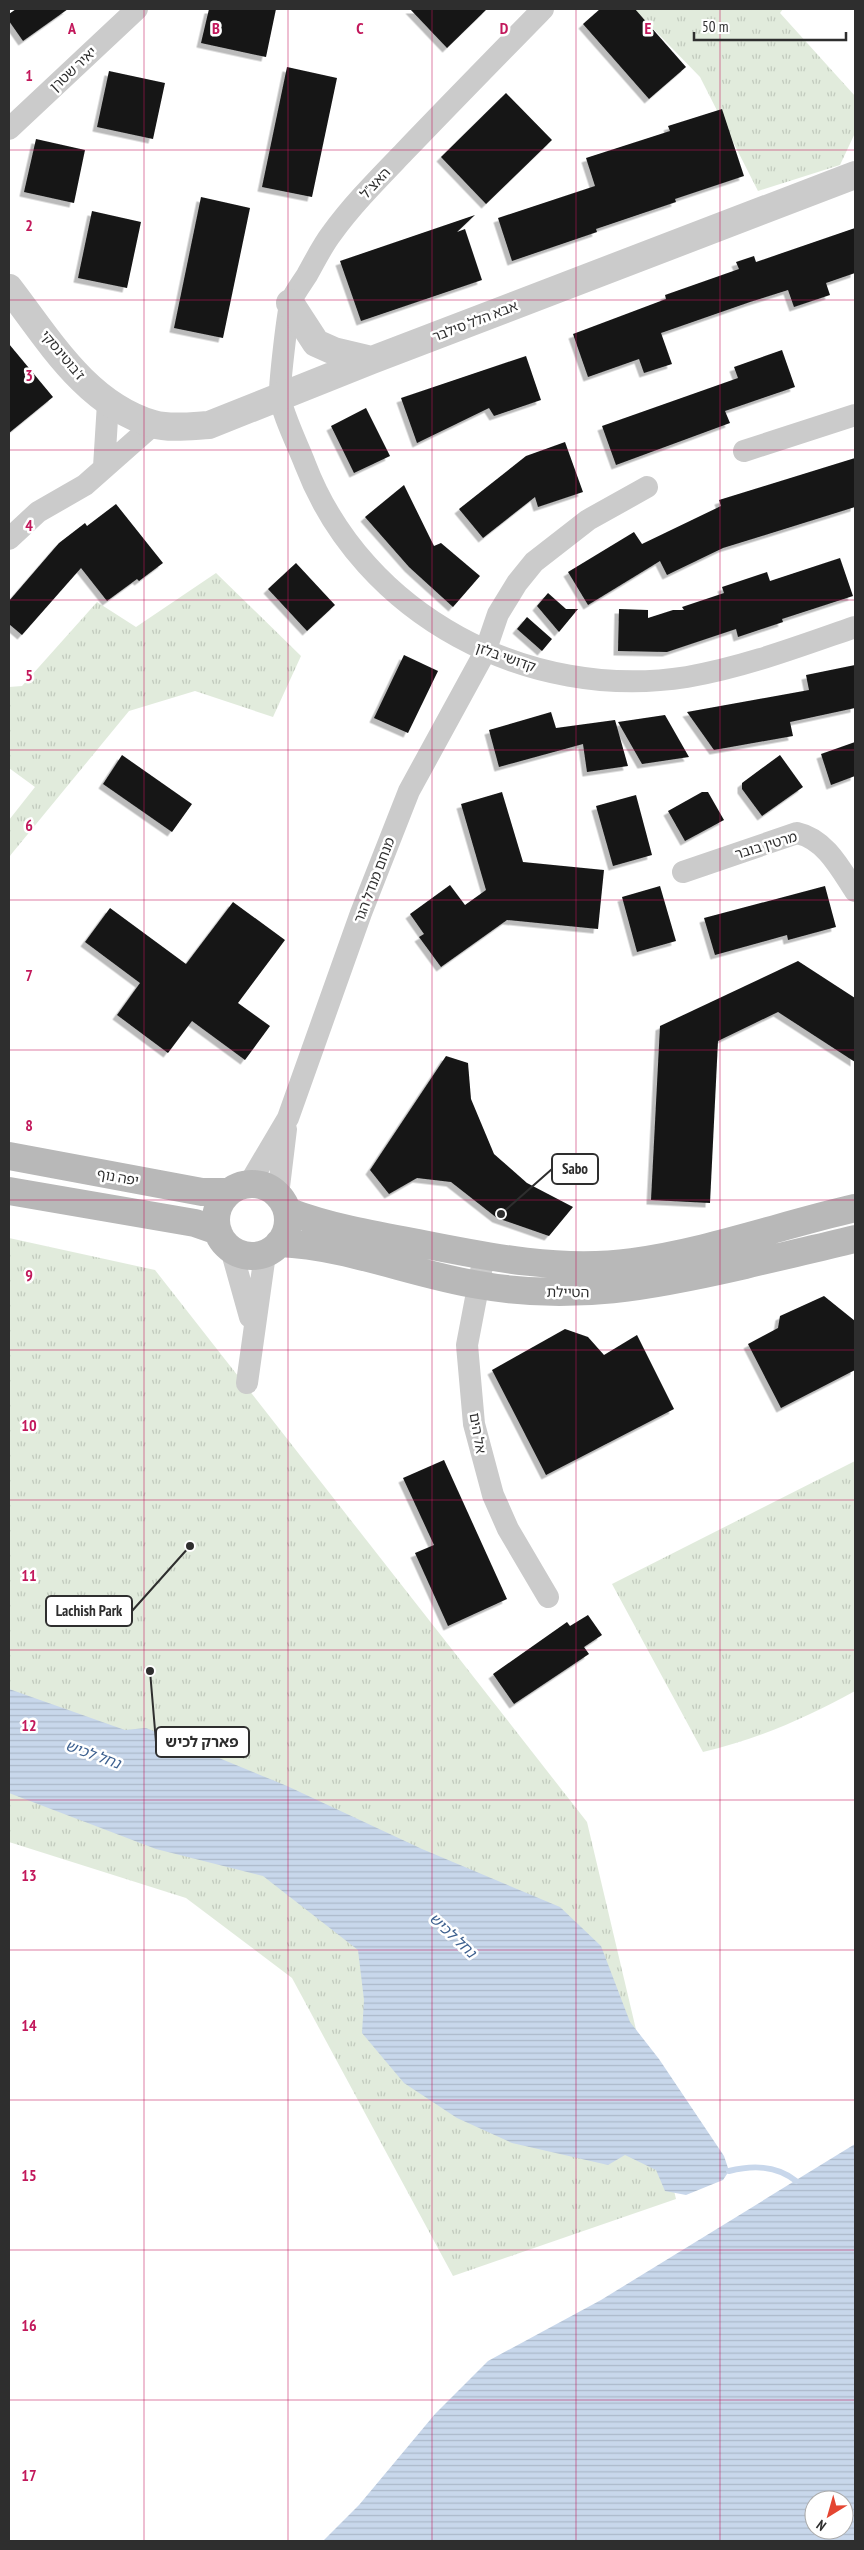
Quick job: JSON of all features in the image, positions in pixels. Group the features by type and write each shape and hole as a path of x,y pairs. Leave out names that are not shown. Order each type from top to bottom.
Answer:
{"main road":[{"name":"יפה נוף","path":"9,1156 202,1192 239,1188"},
{"path":"9,1191 195,1223 247,1256 272,1248 287,1229 282,1203 264,1187 239,1188 217,1210 216,1221 224,1240"},
{"name":"הטיילת","path":"282,1203 312,1220 368,1234 484,1256 567,1265 600,1266 633,1262 707,1246 855,1208"},
{"name":"הטיילת","path":"272,1248 318,1246 478,1285 566,1293 629,1289 855,1239"}],"street":[{"name":"יאיר שטרן","path":"9,129 136,9"},
{"name":"האצ\"ל","path":"280,397 290,303 331,235 364,194 544,9"},
{"name":"אבא הלל סילבר","path":"154,424 180,427 209,425 372,360 855,175"},
{"name":"ז'בוטינסקי","path":"9,288 73,372 108,403 154,424"},
{"path":"290,303 316,343 334,351 372,360"},
{"name":"קדושי בלזן","path":"280,397 311,479 332,519 357,555 383,582 411,606 449,632 485,652 562,674 596,679 638,680 684,677 736,667 855,627"},
{"path":"104,467 108,403"},
{"path":"744,451 855,414"},
{"path":"9,539 38,512 84,485 154,424"},
{"name":"מנחם מנדל הגר","path":"288,1118 360,913 409,792 485,652 498,614 517,583 534,562 588,520 647,487"},
{"name":"מרטין בובר","path":"683,872 797,833 808,835 820,844 855,891"},
{"path":"239,1188 288,1118"},
{"path":"282,1203 288,1118"},
{"path":"224,1240 254,1332"},
{"path":"247,1383 254,1332 272,1248"},
{"name":"אל הים","path":"484,1256 467,1345 474,1424 493,1495 508,1529 548,1596"}],"green space":[{"path":"634,9 783,9 780,13 855,96 855,133 840,165 758,191 700,77"},
{"path":"216,573 301,656 273,717 195,691 129,711 9,857 9,820 35,787 9,768 9,687 22,686 97,602 136,627"},
{"path":"9,1238 155,1270 587,1822 676,2199 453,2276 292,1978 186,1898 9,1842"},
{"path":"855,1461 855,1691 781,1727 743,1741 703,1752 612,1584"}],"water":[{"path":"9,1689 125,1730 146,1728 287,1786 422,1849 560,1907 601,1946 630,2022 659,2059 724,2156 729,2171 723,2180 686,2195 665,2191 656,2170 625,2155 608,2165 512,2143 457,2118 404,2083 362,2033 364,2000 358,1950 263,1876 156,1849 9,1793"},
{"path":"855,2144 855,2541 323,2541 359,2505 435,2414 488,2361 601,2300"}],"building":[{"path":"16,9 68,9 23,41 9,21 9,14"},
{"path":"209,9 276,9 266,57 201,43"},
{"path":"410,9 487,9 447,48"},
{"path":"600,9 635,9 686,67 649,99 583,24"},
{"path":"287,67 337,78 312,197 262,187"},
{"path":"109,71 165,83 153,139 97,127"},
{"path":"506,93 552,140 486,204 441,157"},
{"path":"722,109 744,176 675,199 676,202 596,229 597,232 512,261 498,218 595,186 586,158 670,131 668,126"},
{"path":"36,139 85,150 74,203 24,192"},
{"path":"201,197 250,208 223,338 174,328"},
{"path":"92,211 141,222 127,288 78,278"},
{"path":"475,215 457,232 465,229 482,280 361,321 340,261"},
{"path":"855,228 855,273 826,283 830,295 794,307 788,290 750,302 661,333 672,364 644,373 639,359 588,377 573,334 666,299 665,295 739,269 736,262 754,256 756,262"},
{"path":"9,344 53,397 9,433"},
{"path":"782,350 795,387 725,411 730,423 616,465 602,426 738,378 734,367"},
{"path":"526,356 541,400 494,416 489,408 417,443 401,398"},
{"path":"366,408 390,456 354,473 331,426"},
{"path":"565,442 583,492 538,507 535,497 483,538 459,509 526,456"},
{"path":"855,458 855,507 723,548 667,575 660,561 588,605 568,572 634,532 642,544 721,506 719,500"},
{"path":"404,485 434,546 441,543 480,576 453,607 409,567 365,517"},
{"path":"116,504 163,563 107,601 81,568 22,635 9,624 9,601 59,543 85,523 87,526"},
{"path":"840,558 853,596 782,619 783,622 738,637 736,629 667,652 618,651 619,609 648,610 648,618 673,610 684,610 682,607 724,593 722,587 767,572 770,581"},
{"path":"296,563 335,605 307,631 268,589"},
{"path":"548,593 566,609 578,609 559,632 537,606"},
{"path":"527,617 552,639 542,651 517,629"},
{"path":"404,655 438,671 408,733 374,718"},
{"path":"855,665 855,708 790,722 793,736 714,750 687,712 809,690 806,675"},
{"path":"551,712 556,728 615,720 628,766 587,772 583,744 499,767 489,730"},
{"path":"665,715 689,757 642,764 618,722"},
{"path":"855,742 855,776 831,785 821,754"},
{"path":"122,755 192,804 172,832 103,784"},
{"path":"780,755 803,787 762,816 742,789 742,783"},
{"path":"502,792 523,862 604,870 598,929 507,920 441,967 419,937 424,934 410,914 450,885 465,905 486,890 461,804"},
{"path":"702,792 708,792 724,820 685,841 668,811"},
{"path":"636,795 652,855 613,866 596,806"},
{"path":"660,886 676,941 637,952 622,897"},
{"path":"825,886 836,927 788,940 787,935 715,955 704,918"},
{"path":"233,902 285,940 238,1003 270,1026 245,1060 192,1021 168,1053 117,1015 140,983 85,942 110,908 186,964"},
{"path":"798,961 855,998 855,1062 778,1012 718,1041 710,1203 651,1200 660,1026"},
{"path":"446,1056 468,1063 471,1099 494,1154 527,1183 573,1207 549,1236 497,1218 451,1182 417,1178 389,1194 370,1170"},
{"path":"824,1296 855,1321 855,1370 781,1408 748,1344 778,1328 780,1316"},
{"path":"565,1329 588,1337 604,1355 637,1335 674,1409 546,1475 492,1370"},
{"path":"444,1460 507,1599 448,1626 415,1553 434,1545 403,1478"},
{"path":"588,1615 602,1635 584,1647 589,1654 514,1704 493,1674 567,1622 570,1626"}],"waterway":[{"name":"נחל לכיש","path":"729,2171 755,2167 772,2169 796,2181"}],"place":[{"name":"Sabo","path":"501,1214"},
{"name":"Lachish Park","path":"190,1546"},
{"name":"פארק לכיש","path":"150,1671"}]}
